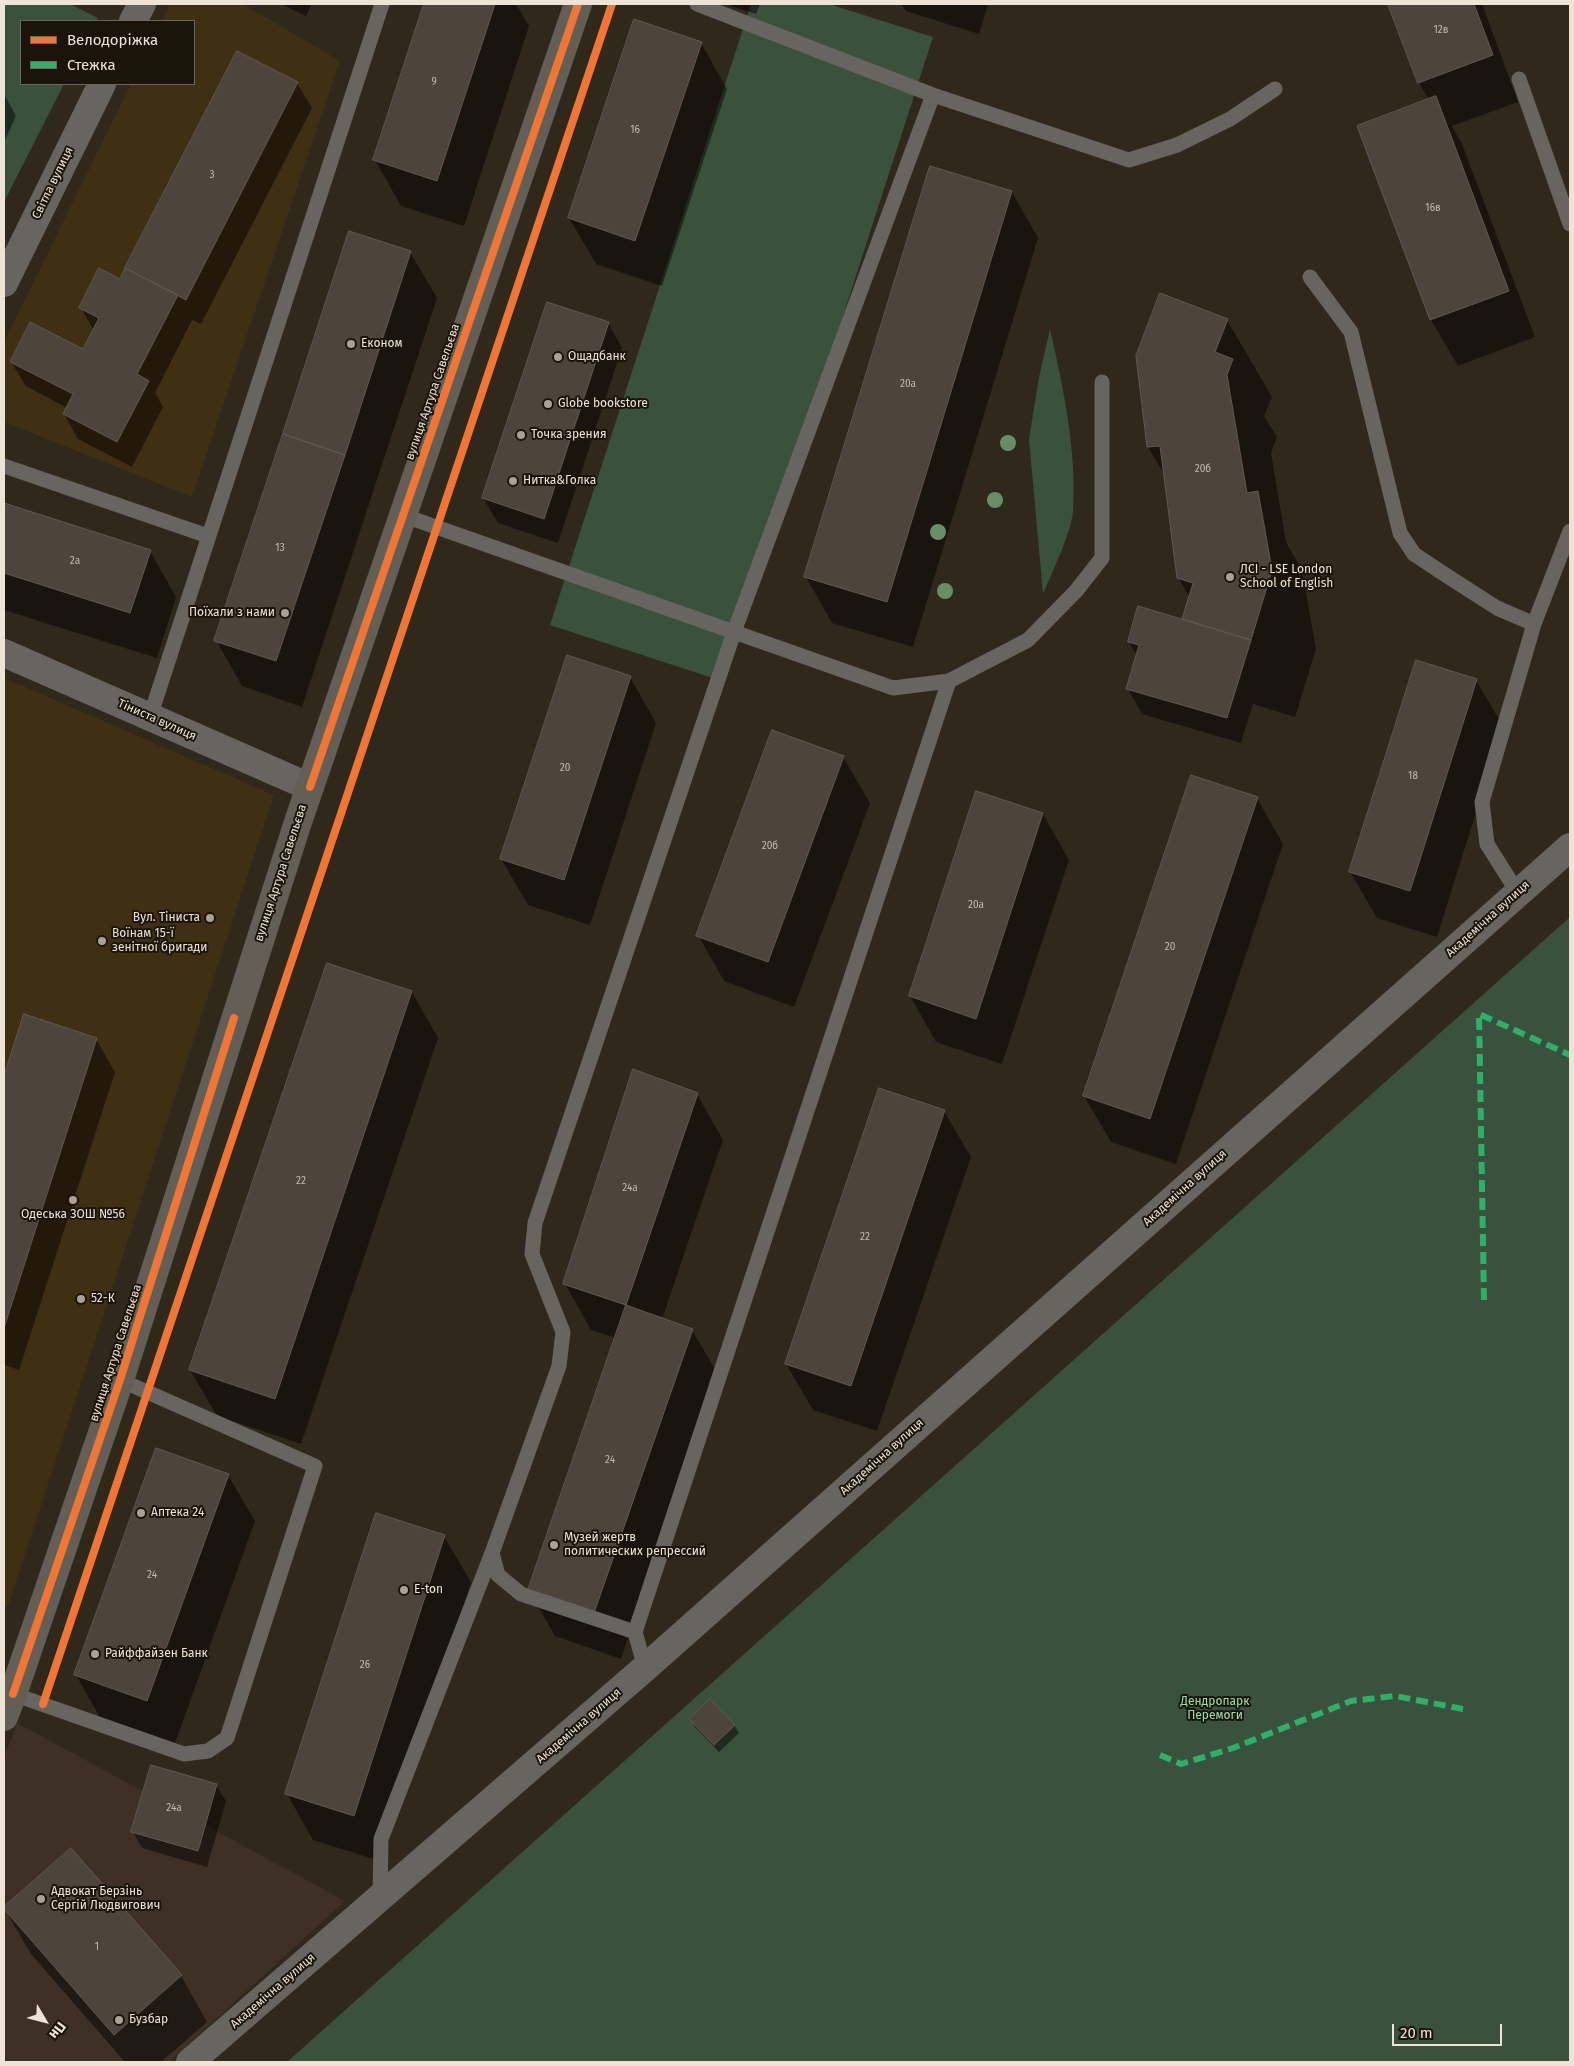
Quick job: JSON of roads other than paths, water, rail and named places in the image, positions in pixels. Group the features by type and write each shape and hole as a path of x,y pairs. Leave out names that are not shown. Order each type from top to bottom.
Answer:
{"main road":[{"name":"вулиця Артура Савельєва","path":"9,1705 120,1380 234,1018 310,787 578,4"}],"street":[{"path":"134,20 142,4"},
{"name":"Світла вулиця","path":"4,283 102,85"},
{"name":"Тіниста вулиця","path":"4,653 310,787"},
{"name":"Академічна вулиця","path":"190,2062 645,1668 1570,847"}],"lane":[{"path":"150,717 382,4"},
{"path":"696,4 933,95 1129,160 1177,145 1230,119 1275,89"},
{"path":"1519,79 1570,224"},
{"path":"380,1899 381,1840 492,1554 559,1366 563,1332 532,1254 535,1223 734,632 933,95"},
{"path":"1310,277 1351,332 1400,533 1414,554 1440,572 1496,608 1534,624"},
{"path":"402,515 893,688 949,681 1028,640 1076,591 1102,558 1102,382"},
{"path":"4,466 208,536"},
{"path":"1518,893 1487,844 1482,802 1534,624 1570,531"},
{"path":"645,1668 635,1632 949,681"},
{"path":"9,1705 184,1754 208,1751 227,1738 315,1466 120,1380"},
{"path":"492,1554 498,1575 521,1594 635,1632"}],"place":[{"name":"Економ","path":"351,344"},
{"name":"Ощадбанк","path":"558,357"},
{"name":"Globe bookstore","path":"548,404"},
{"name":"Точка зрения","path":"521,435"},
{"name":"Нитка&Голка","path":"513,481"},
{"name":"ЛСІ - LSE London School of English","path":"1230,577"},
{"name":"Поїхали з нами","path":"285,613"},
{"name":"Вул. Тіниста","path":"210,918"},
{"name":"Воїнам 15-ї зенітної бригади","path":"102,941"},
{"name":"Одеська ЗОШ №56","path":"73,1200"},
{"name":"52-К","path":"81,1299"},
{"name":"Аптека 24","path":"141,1513"},
{"name":"Музей жертв политических репрессий","path":"554,1545"},
{"name":"E-ton","path":"404,1590"},
{"name":"Райффайзен Банк","path":"95,1654"},
{"name":"Адвокат Берзінь Сергій Людвигович","path":"41,1899"},
{"name":"Бузбар","path":"119,2020"}],"park label":[{"name":"Дендропарк Перемоги","path":"1215,1709"}]}
